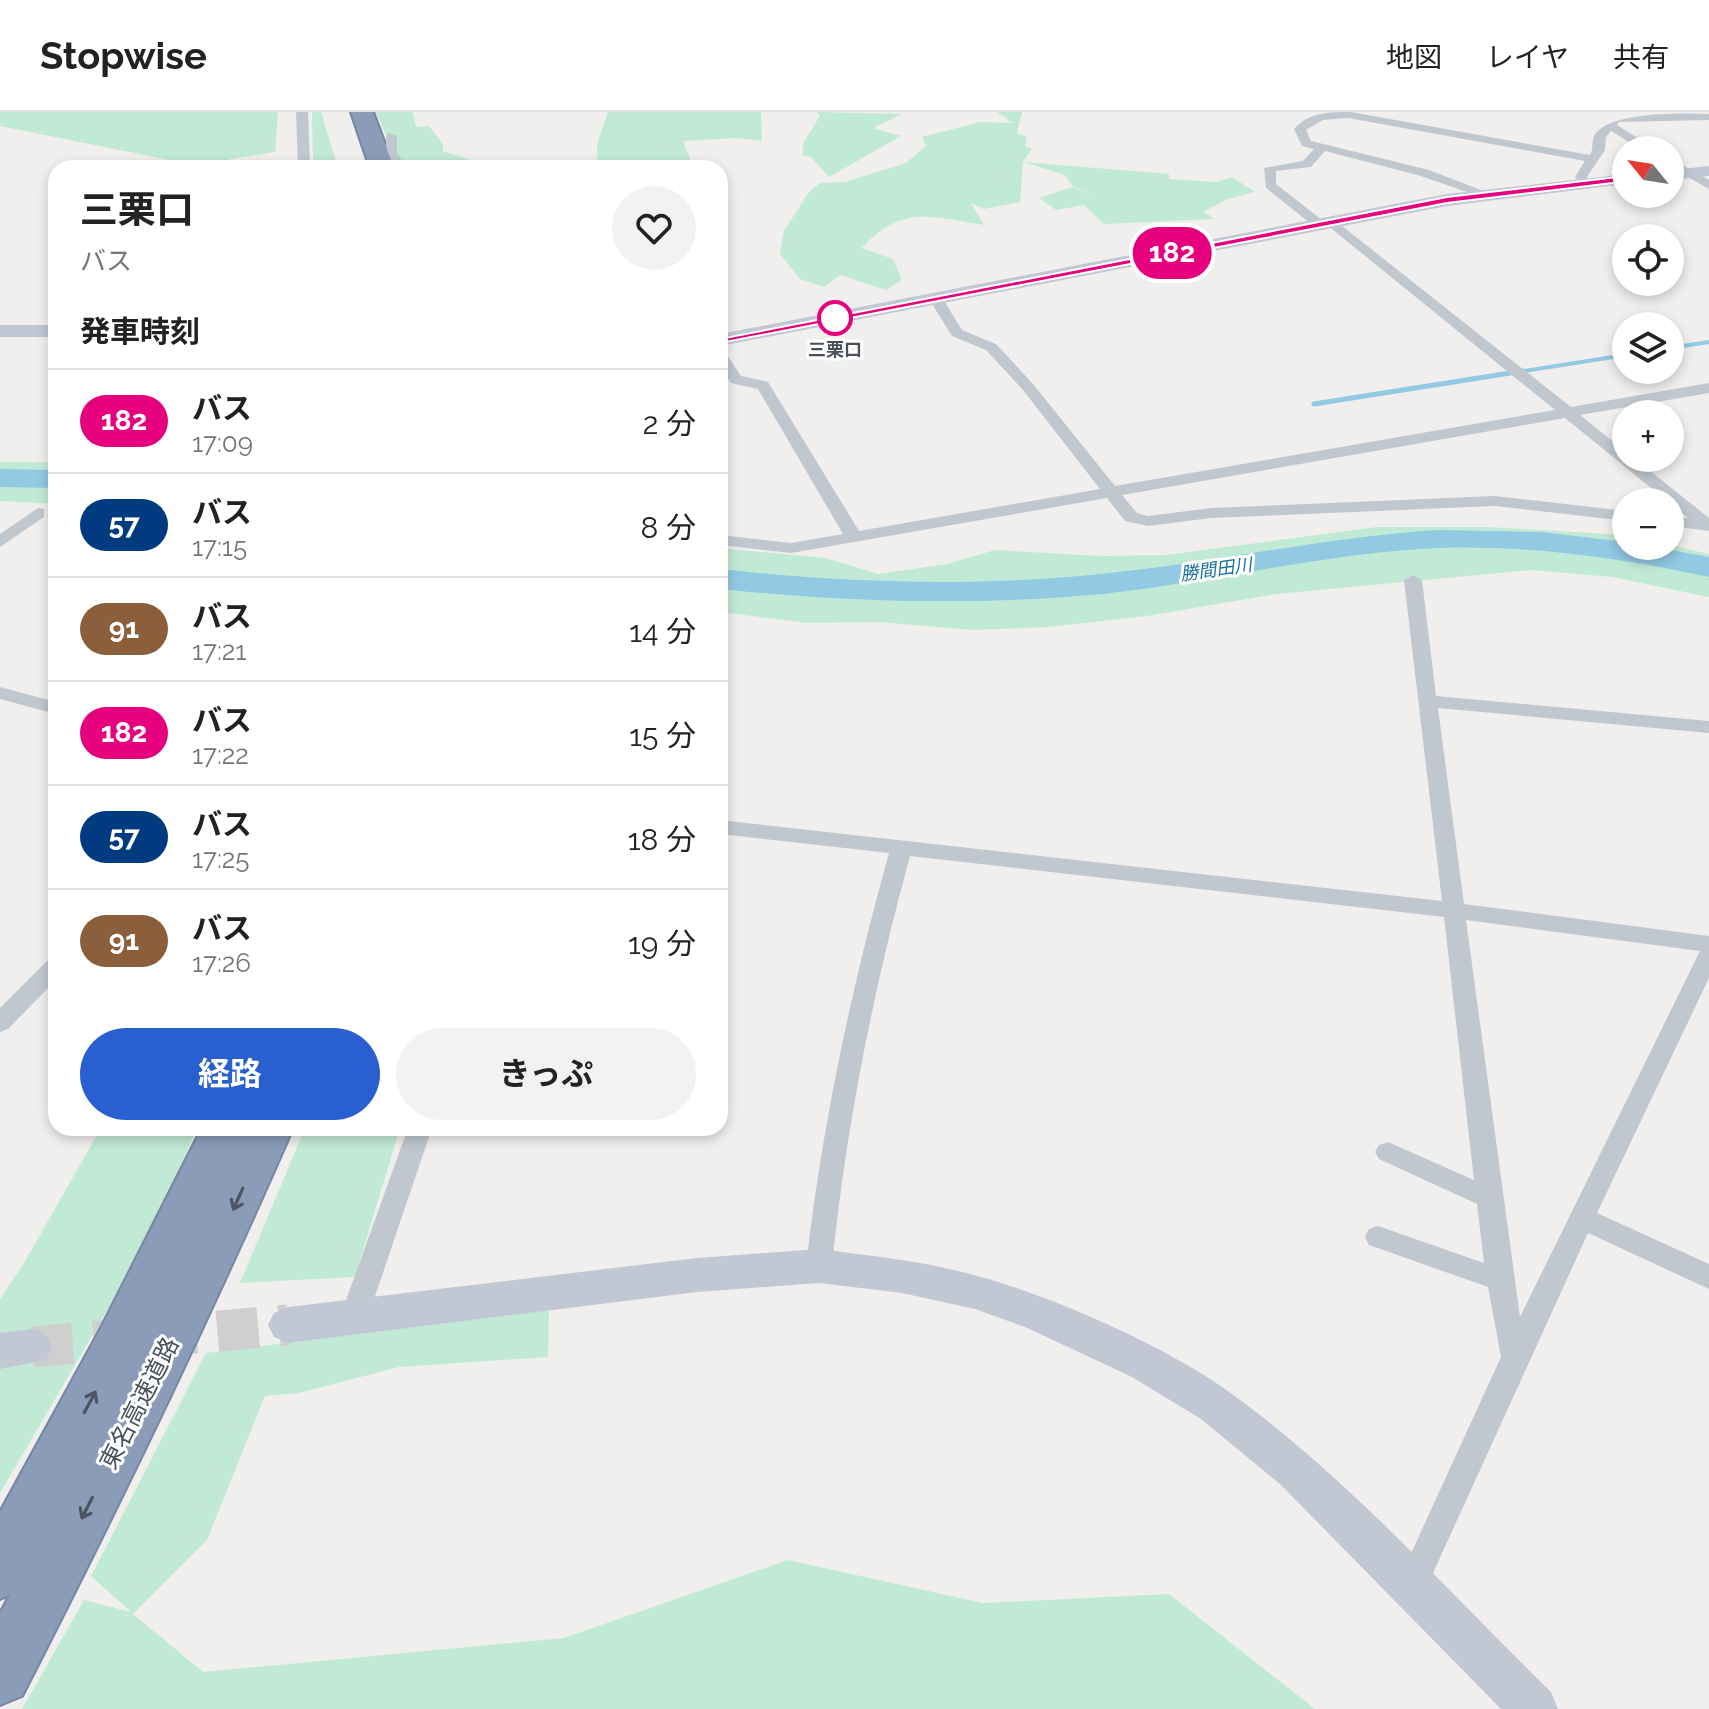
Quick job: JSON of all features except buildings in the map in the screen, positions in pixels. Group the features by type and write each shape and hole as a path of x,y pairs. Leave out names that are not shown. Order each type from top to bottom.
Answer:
{"highway":[{"path":"339,112 355,160"},
{"path":"362,112 379,160"},
{"name":"東名高速道路","path":"0,1570 120,1345 222,1136"},
{"name":"東名高速道路","path":"0,1674 204,1273 265,1136"}],"main road":[{"path":"1684,174 1709,171"},
{"path":"728,338 1485,194 1612,180"},
{"path":"0,331 48,331"},
{"path":"288,1325 697,1275 819,1266 902,1276 976,1292 1039,1315 1146,1364 1216,1406 1295,1470 1534,1709"}],"street":[{"path":"302,112 304,160"},
{"path":"1485,194 1402,166 1321,148 1306,143 1300,135 1304,125 1323,116 1348,115 1593,159"},
{"path":"1585,183 1581,177 1599,150 1600,136 1620,117 1709,117"},
{"path":"1610,126 1627,136"},
{"path":"391,136 391,152 396,160"},
{"path":"1321,148 1307,164 1270,168 1270,185 1326,223 1570,412 1708,526"},
{"path":"1684,176 1709,185"},
{"path":"936,299 957,333 991,347 1028,387 1131,517 1148,521 1211,513 1495,501 1612,514"},
{"path":"728,368 736,380 763,385 854,537"},
{"path":"728,541 791,548 1709,388"},
{"path":"0,542 38,513"},
{"path":"1684,523 1708,526"},
{"path":"1413,580 1486,1197 1498,1279 1515,1357"},
{"path":"0,693 48,706"},
{"path":"1426,701 1709,727"},
{"path":"728,828 1453,910 1709,944"},
{"path":"819,1266 828,1171 872,960 901,848"},
{"path":"1412,1584 1515,1357 1709,954"},
{"path":"0,1023 48,974"},
{"path":"354,1317 417,1136"},
{"path":"1388,1152 1486,1197"},
{"path":"1584,1219 1709,1277"},
{"path":"1378,1237 1498,1279"}],"green space":[{"path":"0,112 278,112 275,152 225,160 169,160 0,126"},
{"path":"312,112 321,112 336,160 313,160"},
{"path":"376,112 413,112 416,127 429,126 443,144 443,151 471,160 401,160 391,147"},
{"path":"608,112 761,112 762,141 736,138 683,141 691,160 598,160 597,143"},
{"path":"817,112 902,114 873,128 901,136 829,177 811,157 802,155 804,142 820,116"},
{"path":"997,112 1022,112 1017,133 1027,137 1025,146 1032,149 1023,162 1020,202 984,209 971,203 984,225 918,217 890,225 862,248 893,259 902,280 886,290 840,275 824,287 800,279 780,254 784,231 809,192 820,183 845,182 906,163 926,146 922,137 980,122 1013,123"},
{"path":"1023,162 1169,174 1169,179 1217,182 1232,177 1255,192 1228,199 1203,212 1215,219 1104,224 1084,205 1056,210 1039,198 1072,187 1100,198 1072,186 1065,175"},
{"path":"0,462 48,462 48,504 0,501"},
{"path":"1377,527 1488,527 1612,534 1612,560 1684,560 1684,548 1709,554 1709,597 1612,577 1530,570 1277,594 1147,616 1048,627 973,630 878,622 807,623 728,613 728,549 826,558 878,574 947,564 995,550 1102,556 1166,555"},
{"path":"96,1136 194,1136 156,1227 0,1493 0,1299"},
{"path":"302,1136 398,1136 355,1277 240,1283"},
{"path":"549,1310 548,1357 399,1367 299,1393 265,1396 207,1540 133,1614 203,1672 564,1638 788,1560 983,1603 1169,1594 1315,1709 22,1709 84,1600 131,1612 91,1576 206,1353"}],"waterway":[{"path":"1684,346 1709,342"},
{"path":"1511,373 1612,357"},
{"path":"1314,404 1523,371"},
{"name":"勝間田川","path":"0,478 48,479"},
{"name":"勝間田川","path":"728,580 910,592 1053,588 1143,579 1354,547 1438,539 1507,539 1575,545 1709,567"}],"tunnel":[{"path":"32,1347 288,1325"}],"bus line":[{"name":"182","path":"728,338 1447,200 1612,180"}],"place":[{"name":"三栗口","path":"835,318"}]}
